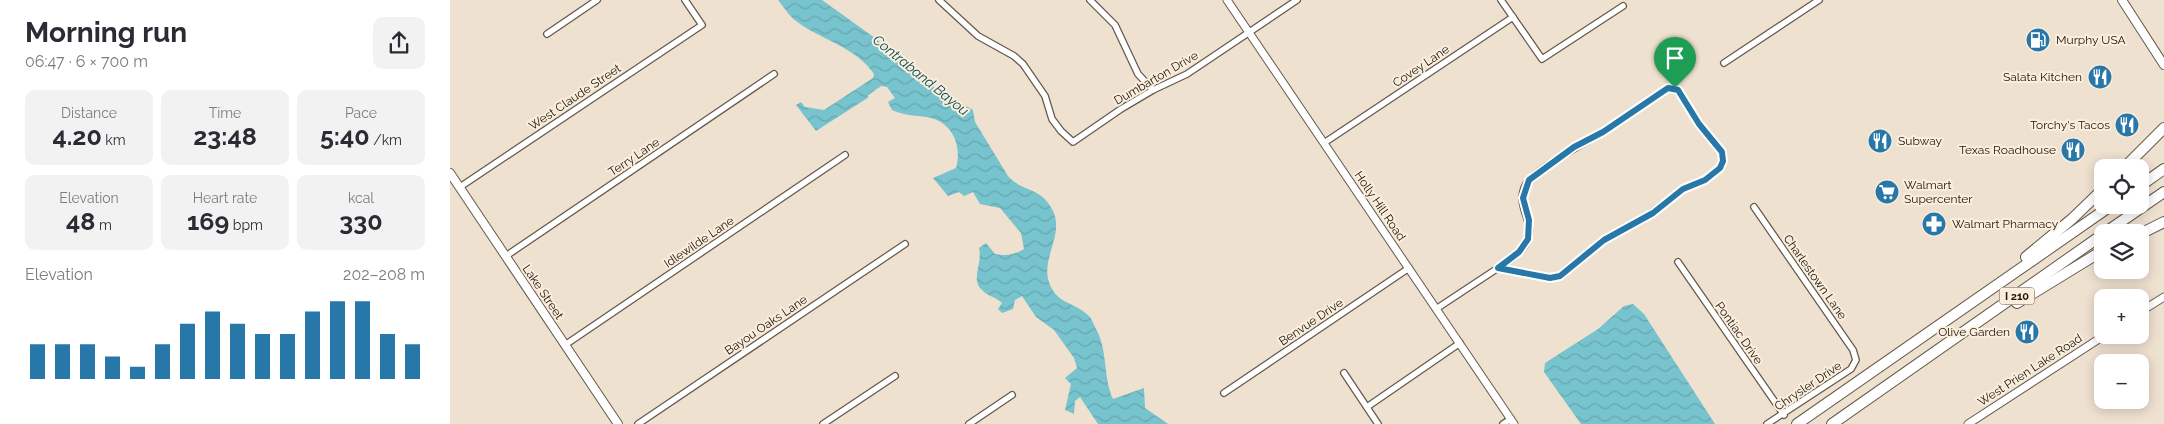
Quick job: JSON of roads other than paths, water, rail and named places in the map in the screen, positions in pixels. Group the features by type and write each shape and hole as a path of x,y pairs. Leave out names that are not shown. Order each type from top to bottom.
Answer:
{"highway":[{"path":"2133,159 2164,128"},
{"path":"2149,180 2164,169"},
{"path":"2118,224 2164,192"},
{"path":"1989,291 2007,272 2046,242 2094,197"},
{"name":"I 210","path":"1797,424 2099,214"},
{"path":"2149,230 2164,222"},
{"name":"I 210","path":"1832,424 2094,241"},
{"path":"1931,356 2094,257"}],"main road":[{"path":"2122,0 2164,65"},
{"name":"Lake Street","path":"451,178 460,187 618,424"}],"street":[{"path":"547,34 597,0"},
{"name":"West Claude Street","path":"460,187 702,25 685,0"},
{"name":"Dumbarton Drive","path":"939,0 978,36 1014,56 1023,64 1046,96 1052,119 1061,132 1073,142 1153,90 1187,74 1297,0"},
{"path":"1090,0 1115,25 1138,74 1153,90"},
{"name":"Holly Hill Road","path":"1227,0 1513,421"},
{"path":"1501,0 1542,59 1624,6"},
{"path":"1724,63 1819,0"},
{"name":"Covey Lane","path":"1324,143 1513,17"},
{"name":"Terry Lane","path":"506,256 774,74"},
{"path":"1436,309 1519,252 1528,239 1530,226 1523,192 1529,180 1668,88 1678,90 1699,124 1722,152 1723,161 1717,171 1705,180 1683,189 1653,213 1604,240 1560,276 1550,278 1498,268"},
{"name":"Idlewilde Lane","path":"565,345 845,155"},
{"name":"Charlestown Lane","path":"1754,207 1854,350 1856,360"},
{"name":"Bayou Oaks Lane","path":"638,424 905,244"},
{"name":"Pontiac Drive","path":"1678,262 1784,415"},
{"name":"Benvue Drive","path":"1224,393 1409,268"},
{"path":"2149,306 2164,297"},
{"name":"West Prien Lake Road","path":"1968,424 2094,342"},
{"path":"1367,407 1460,343"},
{"name":"Chrysler Drive","path":"1767,424 1784,415 1851,369 1856,360"},
{"path":"1344,373 1378,424"},
{"path":"823,424 895,376"},
{"path":"969,424 1012,395"},
{"path":"1503,424 1513,421"}],"water":[{"path":"778,0 822,0 875,38 935,88 973,110 975,122 1008,176 1019,185 1037,193 1048,202 1052,209 1056,226 1048,261 1048,279 1055,294 1083,311 1092,320 1100,337 1113,399 1144,388 1145,408 1168,424 1098,424 1080,397 1075,401 1074,414 1065,410 1071,384 1065,378 1077,368 1074,358 1054,330 1036,317 1022,296 1015,300 1013,309 1002,313 998,309 1002,303 984,292 977,281 979,248 986,243 995,254 1017,253 1024,249 1021,233 1000,208 980,204 973,192 964,196 959,192 948,196 933,178 956,168 958,160 957,145 951,131 939,121 931,118 892,110 888,102 895,98 887,87 881,86 867,96 869,97 816,131 796,105 801,102 805,107 824,110 873,78 874,74 867,65 848,50 796,21"},
{"path":"1633,304 1644,314 1715,424 1581,424 1544,372 1545,363 1598,329 1624,306"}],"place":[{"name":"Murphy USA","path":"2038,40"},
{"name":"Salata Kitchen","path":"2100,77"},
{"name":"Torchy's Tacos","path":"2127,125"},
{"name":"Subway","path":"1880,141"},
{"name":"Texas Roadhouse","path":"2073,150"},
{"name":"Walmart Supercenter","path":"1887,192"},
{"name":"Walmart Pharmacy","path":"1934,224"},
{"name":"Olive Garden","path":"2027,332"}],"water label":[{"name":"Contraband Bayou","path":"921,75"}]}
